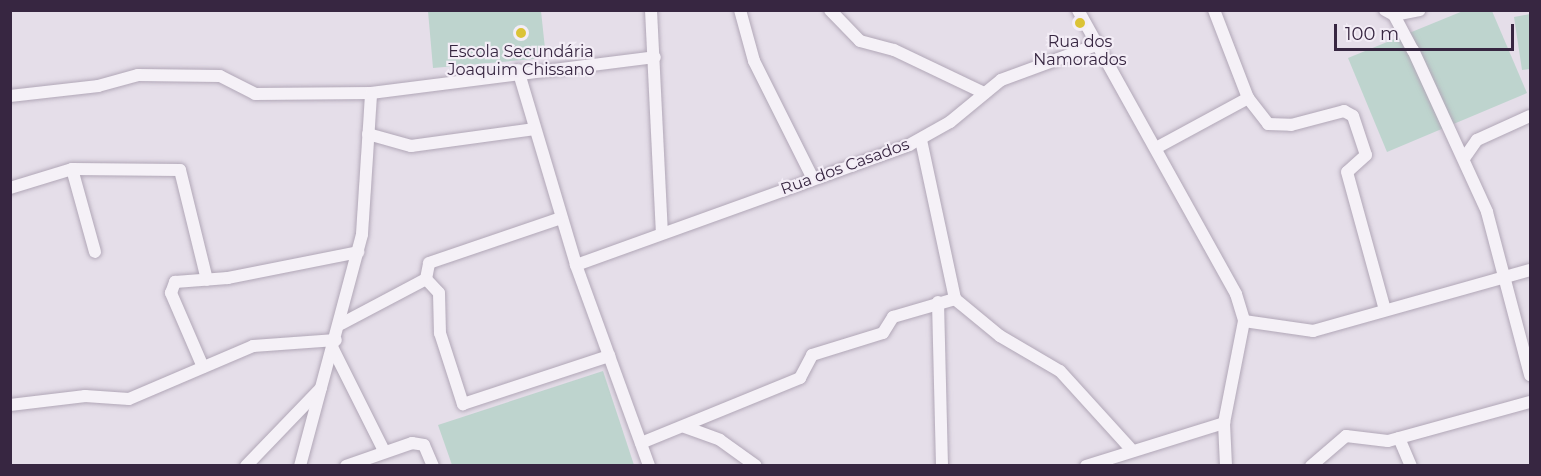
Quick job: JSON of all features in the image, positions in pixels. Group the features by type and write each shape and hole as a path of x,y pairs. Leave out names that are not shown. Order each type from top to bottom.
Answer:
{"street":[{"path":"651,10 660,106 653,126 662,232"},
{"path":"740,10 754,60 813,179"},
{"path":"830,10 860,41 894,50 984,93"},
{"path":"1078,10 1099,44 1236,294 1244,321 1224,423 1226,465"},
{"path":"1214,10 1248,98 1277,127 1344,111 1353,116 1366,155 1347,172 1385,310"},
{"path":"1420,10 1390,13 1465,157 1505,277 1530,375"},
{"name":"Rua dos Casados","path":"576,265 921,140 984,93 1023,70 1099,44"},
{"path":"10,96 98,86 138,75 220,76 255,94 371,93 518,70 655,57"},
{"path":"518,70 576,265 649,465"},
{"path":"300,465 341,324 358,252 371,93"},
{"path":"1156,148 1248,98"},
{"path":"1465,157 1477,140 1530,116"},
{"path":"368,134 411,146 535,129"},
{"path":"921,140 955,299 1000,336 1060,371 1130,448"},
{"path":"10,188 72,169 180,170 207,280"},
{"path":"72,169 95,252"},
{"path":"426,279 429,262 561,218"},
{"path":"202,367 171,286 358,252"},
{"path":"1244,321 1313,331 1530,270"},
{"path":"341,324 426,279"},
{"path":"426,279 439,293 440,333 463,404 609,356"},
{"path":"641,443 685,427 800,378 812,355 883,333 893,316 955,299"},
{"path":"938,302 942,465"},
{"path":"10,405 85,396 129,399 253,346 334,344"},
{"path":"334,344 383,449"},
{"path":"246,465 321,388"},
{"path":"1311,465 1346,436 1377,442 1399,438 1530,402"},
{"path":"1086,465 1130,448 1224,423"},
{"path":"685,427 720,440 756,465"},
{"path":"1399,438 1411,465"},
{"path":"346,465 383,449 421,444 433,465"}],"green space":[{"path":"428,11 541,11 546,58 433,68"},
{"path":"1463,11 1492,11 1527,93 1387,152 1348,58"},
{"path":"1530,14 1530,69 1522,70 1514,17"},
{"path":"603,371 634,465 452,465 438,425"}],"place":[{"name":"Rua dos Namorados","path":"1080,23"},
{"name":"Escola Secundária Joaquim Chissano","path":"521,33"}]}
